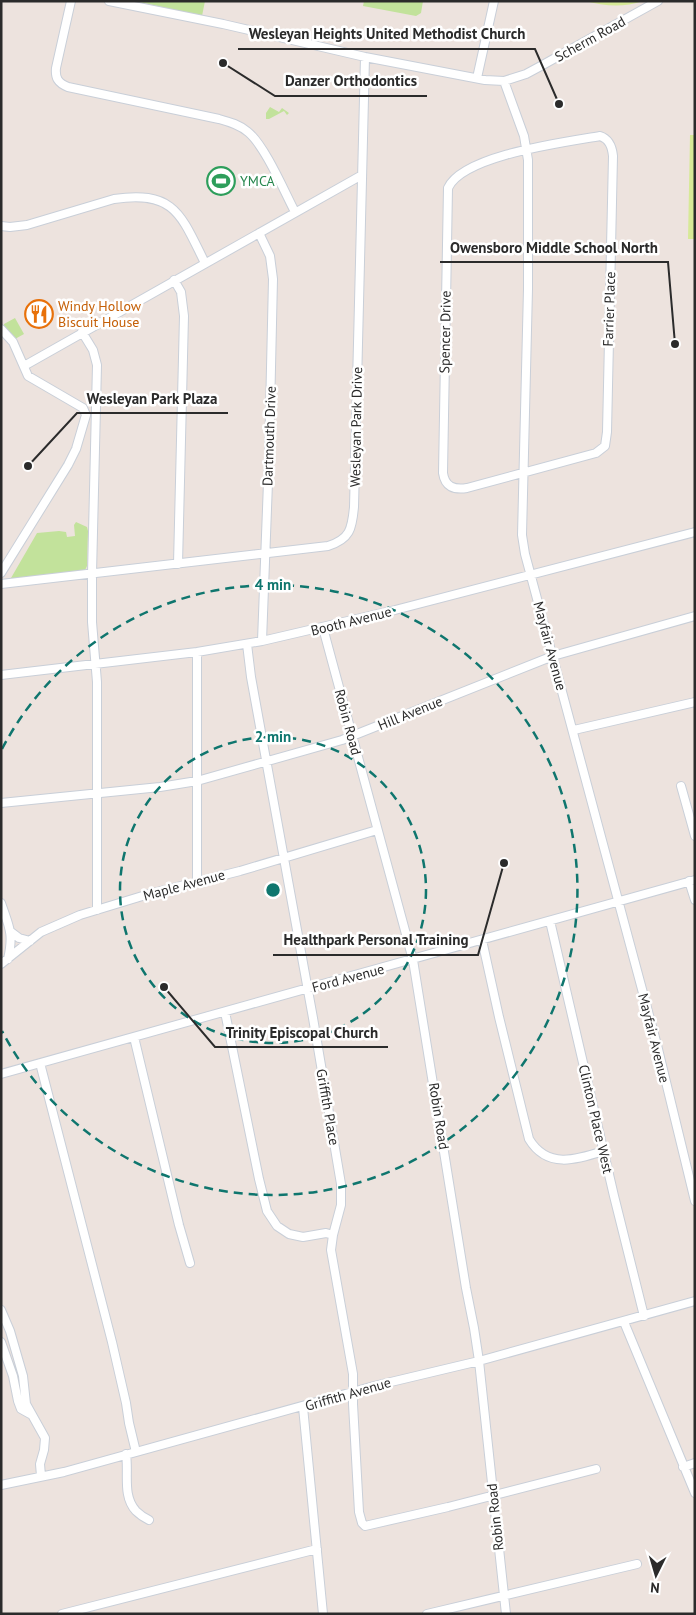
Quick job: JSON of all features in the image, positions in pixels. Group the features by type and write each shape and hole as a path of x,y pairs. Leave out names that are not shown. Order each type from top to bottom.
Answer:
{"street":[{"path":"71,1 56,68 55,75 57,81 68,87 224,120 238,126 247,131 261,148 295,212"},
{"name":"Scherm Road","path":"109,1 223,24 365,57 477,78 504,81 539,68 658,1"},
{"path":"477,78 494,1"},
{"name":"Wesleyan Park Drive","path":"1,584 328,546 344,539 352,526 354,508 365,57"},
{"name":"Mayfair Avenue","path":"504,81 527,149 529,189 522,535 530,574 574,730 658,1046 695,1201"},
{"name":"Farrier Place","path":"524,473 596,454 605,446 607,432 613,178 612,148 606,138 600,136 527,149"},
{"name":"Spencer Drive","path":"524,473 459,489 447,485 443,473 448,188 451,182 462,173 508,154 527,149"},
{"path":"24,366 362,175"},
{"path":"1,226 27,225 114,199 125,197 148,198 168,204 176,210 183,218 205,263"},
{"name":"Dartmouth Drive","path":"259,232 270,256 273,279 262,641"},
{"path":"174,280 181,292 184,316 178,564"},
{"path":"1,329 12,341 28,376 83,408 86,415 76,449 68,465 1,573"},
{"path":"82,332 93,350 96,365 92,622 95,664 97,910"},
{"name":"Booth Avenue","path":"1,675 197,652 262,641 323,628 695,532"},
{"name":"Hill Avenue","path":"1,803 160,787 196,781 352,737 553,656 695,616"},
{"name":"Robin Road","path":"323,628 413,960 479,1362 506,1614"},
{"name":"Griffith Place","path":"247,644 251,677 341,1184 341,1205 331,1250 353,1374 359,1512 363,1525 379,1523 493,1495"},
{"path":"196,882 197,652"},
{"path":"574,730 695,702"},
{"path":"681,786 695,836"},
{"name":"Maple Avenue","path":"5,961 30,941 54,926 97,910 377,830"},
{"path":"692,880 695,900"},
{"name":"Ford Avenue","path":"1,1074 413,960 692,880"},
{"path":"1,903 11,932 12,942 5,961"},
{"name":"Clinton Place West","path":"550,921 644,1316"},
{"path":"11,932 19,938 30,941"},
{"path":"482,940 529,1139 538,1151 551,1159 567,1160 604,1151"},
{"path":"225,1012 267,1211 277,1226 289,1234 303,1236 326,1233 333,1235"},
{"path":"134,1037 179,1225 190,1263"},
{"path":"40,1063 112,1342 136,1452"},
{"name":"Griffith Avenue","path":"1,1485 64,1472 353,1392 479,1362 695,1301"},
{"path":"1,1310 10,1331 23,1376 26,1404 45,1438 40,1464 42,1476"},
{"path":"624,1322 695,1493"},
{"path":"1,1342 13,1376 21,1409 30,1414"},
{"path":"303,1407 323,1614"},
{"path":"126,1454 128,1464 127,1491 130,1501 136,1511 149,1520"},
{"path":"683,1467 695,1463"},
{"path":"493,1495 596,1469"},
{"path":"62,1614 317,1549"},
{"path":"427,1614 636,1564"}],"green space":[{"path":"135,1 205,1 202,16"},
{"path":"364,1 423,1 421,13 416,16 363,6"},
{"path":"585,1 643,1 614,6"},
{"path":"270,107 279,112 282,108 289,113 287,115 284,111 266,119 266,113"},
{"path":"690,135 695,135 695,239 688,239"},
{"path":"15,318 24,334 15,339 4,327 4,324"},
{"path":"76,522 87,527 88,531 87,566 84,572 14,580 11,578 37,533 59,531 66,532 67,537 75,536 74,525"}],"place":[{"name":"Danzer Orthodontics","path":"223,63"},
{"name":"Wesleyan Heights United Methodist Church","path":"559,104"},
{"name":"YMCA","path":"221,181"},
{"name":"Windy Hollow Biscuit House","path":"39,314"},
{"name":"Owensboro Middle School North","path":"675,344"},
{"name":"Wesleyan Park Plaza","path":"28,466"},
{"name":"Healthpark Personal Training","path":"504,863"},
{"name":"Trinity Episcopal Church","path":"164,987"}]}
